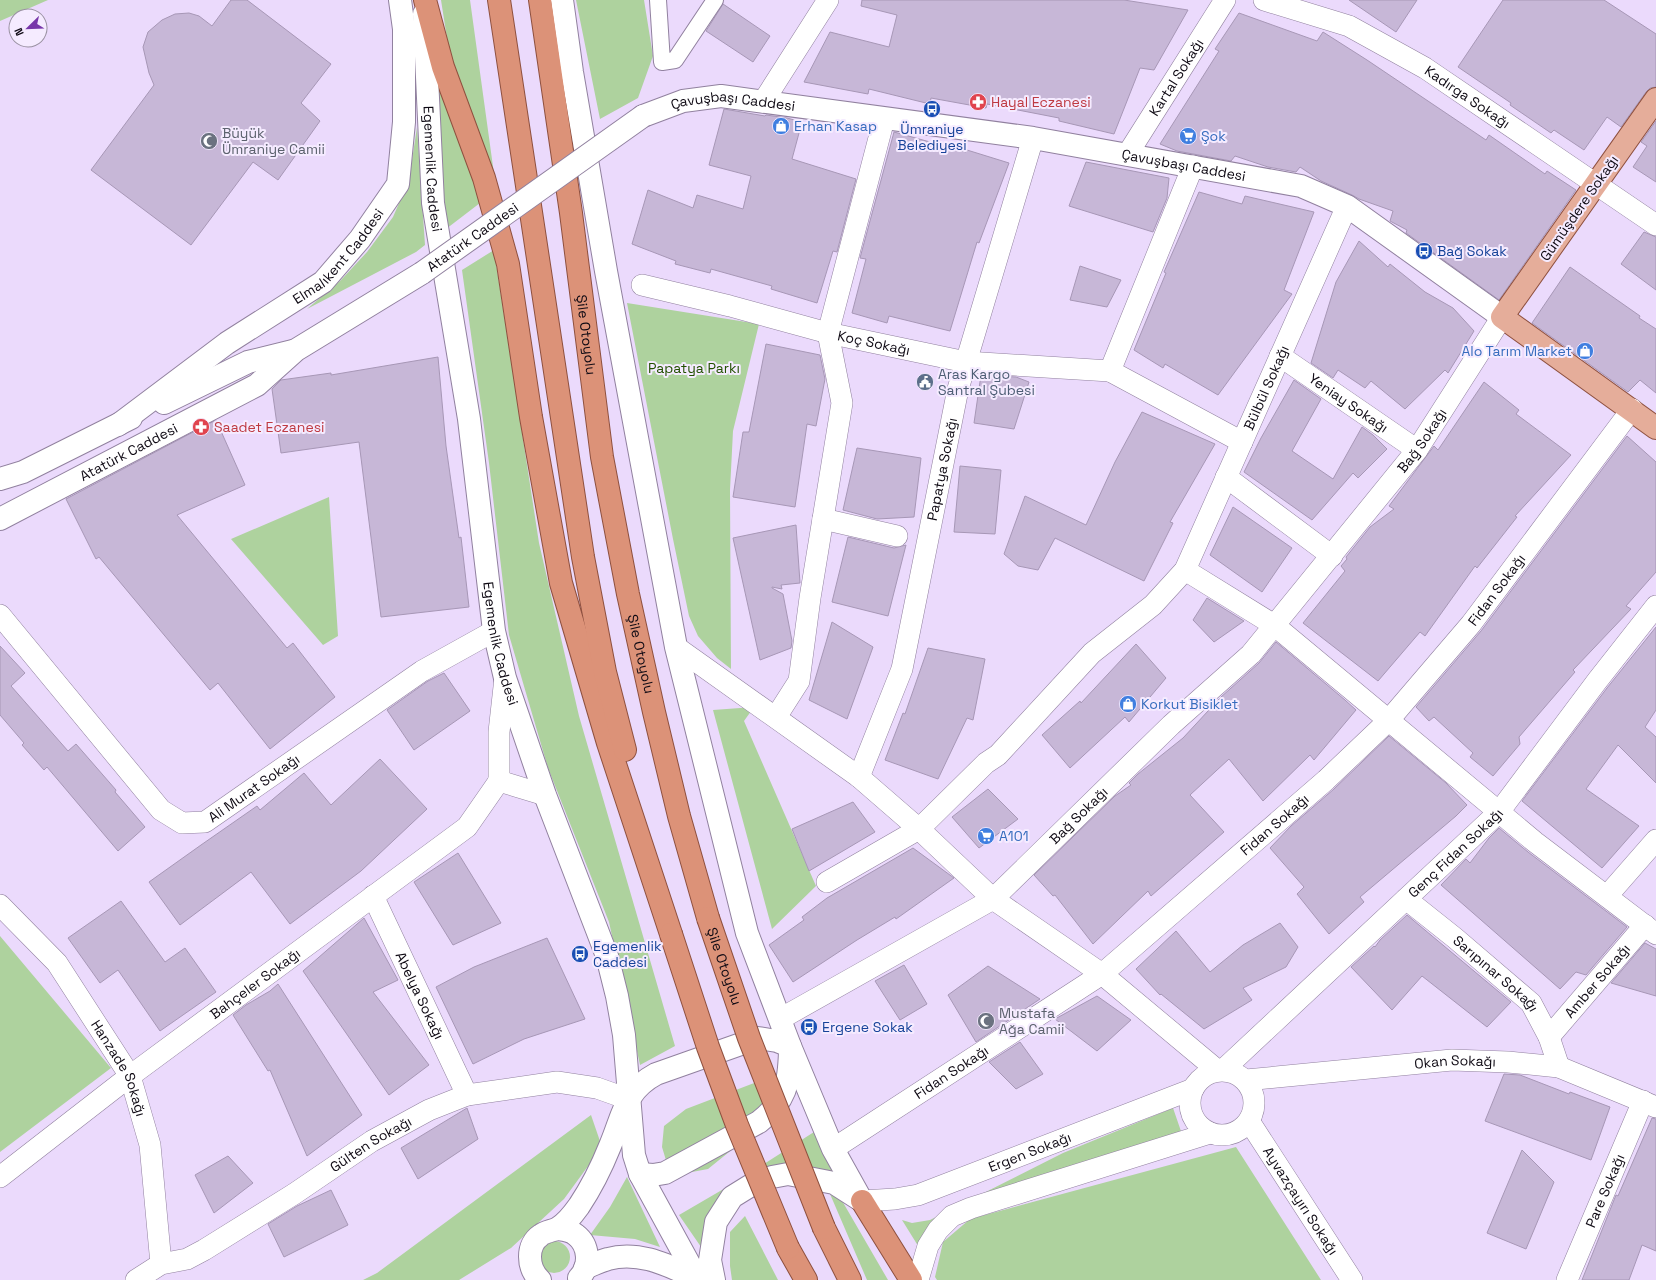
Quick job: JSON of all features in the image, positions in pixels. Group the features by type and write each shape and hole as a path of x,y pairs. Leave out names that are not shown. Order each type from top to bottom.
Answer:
{"highway":[{"path":"424,0 443,67 484,178 508,264 531,417 561,583 608,743 718,1075 788,1248 806,1280"},
{"path":"499,0 583,557 605,672 671,934"},
{"name":"Şile Otoyolu","path":"540,0 572,213 602,457 628,594 679,816 708,918 749,1038 824,1228 850,1280"},
{"path":"862,1201 911,1280"}],"main road":[{"name":"Gümüşdere Sokağı","path":"1502,317 1656,99"},
{"name":"Çavuşbaşı Caddesi","path":"1502,317 1632,409 1656,428"}],"street":[{"name":"Elmalıkent Caddesi","path":"118,425 227,343 323,282 360,239 398,184 404,122 404,29 400,0"},
{"name":"Egemenlik Caddesi","path":"424,0 432,203 468,419 494,631 505,678 545,795 607,956 617,996 624,1035 628,1098 634,1155 640,1174 703,1279"},
{"path":"562,0 572,72 606,271 676,647 747,934 790,1046 833,1149 862,1201"},
{"path":"658,0 662,62 675,60 715,0"},
{"path":"763,102 828,0"},
{"name":"Kartal Sokağı","path":"1127,155 1225,0"},
{"name":"Kadırga Sokağı","path":"1264,0 1349,26 1425,68 1656,225"},
{"name":"Çavuşbaşı Caddesi","path":"643,116 683,101 721,96 1033,138 1301,186 1347,206 1502,317"},
{"name":"Atatürk Caddesi","path":"0,519 257,385 296,350 422,273 643,116"},
{"path":"776,717 799,682 842,403 828,333 884,119"},
{"name":"Papatya Sokağı","path":"860,777 902,669 958,389 1033,138"},
{"path":"1193,166 1110,371 1242,442"},
{"name":"Bülbül Sokağı","path":"828,882 919,829 986,763 998,755 1092,653 1153,605 1185,570 1347,206"},
{"name":"Koç Sokağı","path":"642,285 730,306 828,333 966,362 1110,371"},
{"name":"Bağ Sokağı","path":"780,1019 993,899 1171,725 1251,654 1417,450 1502,317"},
{"name":"Atatürk Caddesi","path":"0,479 23,472 248,362 296,350"},
{"name":"Yeniay Sokağı","path":"1280,356 1417,450"},
{"path":"248,362 257,385"},
{"name":"Fidan Sokağı","path":"833,1149 1102,974 1326,780 1388,721 1471,624 1632,409"},
{"path":"1226,477 1332,556"},
{"path":"823,519 897,536"},
{"path":"1185,570 1274,625 1388,721 1536,842 1650,929"},
{"name":"Genç Fidan Sokağı","path":"1220,1070 1499,812 1597,681 1656,606"},
{"name":"Ali Murat Sokağı","path":"0,615 161,810 182,823 205,822 422,671 494,631"},
{"path":"676,647 860,777 919,829 993,899 1102,974 1220,1070 1238,1074 1246,1080 1252,1089 1255,1100 1254,1111 1250,1121 1242,1129 1232,1134 1221,1136 1210,1133 1201,1127 1194,1119 1190,1109 1190,1099 1193,1089 1199,1080 1207,1074 1220,1070"},
{"path":"505,678 499,732 500,781 545,795"},
{"name":"Bahçeler Sokağı","path":"0,1177 130,1076 467,827 500,781"},
{"path":"1607,896 1656,840"},
{"name":"Abelya Sokağı","path":"373,896 467,1095"},
{"name":"Sarıpınar Sokağı","path":"1406,899 1455,938 1531,1004 1549,1036 1559,1067"},
{"name":"Hanzade Sokağı","path":"0,905 57,963 130,1076 150,1145 161,1264"},
{"name":"Amber Sokağı","path":"1549,1036 1650,929"},
{"path":"557,1229 578,1207 610,1147 628,1098 646,1080 656,1074 758,1038 777,1041 790,1046"},
{"path":"640,1174 653,1175 665,1173 760,1122 771,1113 783,1097 790,1076 790,1046"},
{"name":"Okan Sokağı","path":"1246,1080 1452,1060 1508,1062 1559,1067 1649,1104"},
{"name":"Gülten Sokağı","path":"136,1280 161,1264 187,1259 204,1250 294,1194 372,1141 429,1110 467,1095 558,1082 597,1088 628,1098"},
{"name":"Ergen Sokağı","path":"862,1201 895,1199 918,1195 1193,1089"},
{"name":"Pare Sokağı","path":"1567,1280 1649,1104"},
{"name":"Ayvazçayırı Sokağı","path":"1250,1121 1352,1280"},
{"path":"918,1280 928,1246 938,1230 952,1216 970,1208 1210,1133"},
{"path":"581,1274 609,1258 635,1256 664,1263 703,1279 710,1260 716,1222 732,1197 753,1184 772,1177 788,1174 834,1183 862,1201"},
{"path":"540,1280 533,1271 530,1262 532,1243 547,1231 557,1229 567,1230 575,1234 582,1241 586,1249 587,1259 581,1274"}],"green space":[{"path":"0,0 48,0 30,8 8,8 8,18 0,21"},
{"path":"441,0 470,0 495,181 451,64"},
{"path":"576,0 644,0 653,56 638,98 600,119"},
{"path":"437,80 464,148 480,203 446,229"},
{"path":"417,127 425,245 416,252 307,309 341,280 367,252 393,217 409,180"},
{"path":"494,250 539,543 579,716 675,1046 640,1065 609,922 548,768 509,635 489,463 462,270"},
{"name":"Papatya Parkı","path":"627,303 759,324 733,431 730,490 731,669 717,658 698,636 689,616"},
{"path":"329,497 338,636 323,645 231,539"},
{"path":"754,707 744,721 816,886 772,929 713,710"},
{"path":"0,936 111,1068 0,1152"},
{"path":"775,1075 786,1106 708,1169 681,1174 668,1167 662,1147 664,1126 686,1109"},
{"path":"1173,1108 1183,1137 970,1203 920,1249 902,1220 912,1223 930,1220 1063,1153"},
{"path":"591,1115 602,1147 564,1199 511,1248 459,1280 363,1280 377,1273"},
{"path":"814,1132 838,1176 743,1192 710,1260 679,1215 739,1180"},
{"path":"1236,1147 1321,1280 937,1280 935,1277 943,1242 970,1219"},
{"path":"627,1177 660,1247 635,1239 590,1235 610,1207"},
{"path":"830,1194 841,1199 888,1280 867,1280"},
{"path":"745,1216 778,1280 732,1280 730,1266 730,1232"},
{"path":"554,1241 560,1242 567,1248 570,1257 569,1263 563,1270 554,1273 548,1272 541,1266 538,1257 539,1251 545,1244"}],"building":[{"name":"Büyük Ümraniye Camii","path":"231,0 247,0 331,64 301,103 320,121 278,180 253,162 191,245 91,170 154,85 149,73 143,47 148,32 162,20 175,14 189,13 199,16 212,26"},
{"path":"862,0 1124,0 1188,10 1154,70 1140,68 1114,134 1059,121 1059,118 987,104 986,108 931,98 930,104 869,89 868,94 804,82 830,32 889,47 897,15 861,6"},
{"path":"1349,0 1417,0 1396,32"},
{"path":"1503,0 1604,0 1656,34 1656,87 1650,88 1646,92 1621,127 1607,117 1584,150 1554,130 1551,133 1510,105 1511,103 1458,67"},
{"path":"723,4 770,36 753,62 706,31"},
{"path":"1239,13 1317,41 1323,32 1486,140 1489,135 1545,174 1547,171 1576,190 1499,300 1406,233 1407,230 1390,221 1393,211 1359,199 1321,181 1300,167 1296,172 1268,167 1235,156 1231,161 1177,151 1160,144 1219,51 1215,49"},
{"path":"724,109 787,118 802,122 792,159 856,179 837,252 833,251 817,303 771,289 772,286 711,269 710,273 675,264 676,261 632,244 648,190 693,208 697,195 743,209 751,176 709,165"},
{"path":"1656,121 1656,182 1633,167 1647,146 1641,142"},
{"path":"894,132 966,152 967,150 1009,163 979,243 977,242 950,331 889,316 887,323 852,313 866,259 860,258"},
{"path":"1086,162 1169,178 1167,198 1153,232 1069,206"},
{"path":"1199,192 1242,204 1245,196 1314,212 1284,290 1292,294 1218,395 1165,364 1163,368 1134,350 1166,273 1164,272"},
{"path":"1644,232 1656,237 1656,290 1621,264"},
{"path":"1359,241 1388,267 1390,264 1425,292 1453,308 1474,331 1448,373 1445,370 1405,409 1371,381 1365,388 1338,370 1333,378 1311,363 1336,282"},
{"path":"1080,266 1121,280 1107,307 1070,300"},
{"path":"1570,267 1656,329 1656,393 1640,380 1628,392 1532,323"},
{"path":"766,344 820,355 825,379 816,426 807,424 795,507 733,497 743,432 749,432"},
{"path":"438,357 446,446 459,538 461,537 469,607 381,617 359,442 281,453 272,389 281,380 331,373 331,375"},
{"path":"981,375 1016,377 1029,382 1014,429 974,423"},
{"path":"1294,380 1321,399 1292,451 1333,479 1362,427 1373,435 1387,449 1358,478 1353,473 1312,520 1244,472 1261,438"},
{"path":"1484,382 1519,410 1516,414 1571,455 1515,516 1517,517 1477,568 1475,566 1425,636 1420,632 1378,681 1303,623 1345,571 1341,566 1347,559 1346,557 1370,527 1394,509 1389,506 1434,446 1438,450"},
{"path":"1142,412 1215,444 1170,522 1173,523 1144,581 1055,538 1038,570 1018,566 1004,554 1025,496 1086,525 1115,462"},
{"path":"216,420 245,485 177,515 287,648 293,643 335,697 270,749 218,683 210,690 99,557 96,559 66,499"},
{"path":"1627,436 1656,462 1656,572 1626,606 1631,609 1573,670 1575,672 1519,737 1520,744 1493,776 1470,757 1473,753 1434,717 1429,721 1416,707 1481,631"},
{"path":"857,448 921,458 914,517 877,519 843,510"},
{"path":"960,466 1001,470 995,534 954,532"},
{"path":"1233,507 1292,548 1262,592 1210,555"},
{"path":"796,525 800,583 781,585 782,589 772,587 783,594 792,641 791,648 760,660 733,538"},
{"path":"848,537 894,548 906,545 888,616 832,602"},
{"path":"1207,598 1244,621 1214,642 1193,620"},
{"path":"832,622 873,647 847,719 809,700"},
{"path":"1656,627 1656,710 1645,727 1656,737 1656,783 1618,745 1586,789 1639,826 1602,868 1522,801 1607,688"},
{"path":"1276,642 1356,710 1314,760 1310,755 1263,801 1229,759 1190,795 1224,832 1151,896 1148,891 1093,944 1055,895 1053,896 1034,875 1115,796 1131,785 1129,783 1138,774 1183,738 1221,697 1259,663"},
{"path":"1136,644 1166,678 1129,722 1125,717 1070,768 1042,735 1080,701 1081,703"},
{"path":"0,646 25,673 11,686 68,751 76,744 116,790 115,792 145,827 118,851 47,767 44,770 22,745 24,743 0,715"},
{"path":"928,648 985,659 973,720 967,718 938,779 885,760 903,713 905,714"},
{"path":"444,673 470,711 414,750 387,710 428,681"},
{"path":"1389,736 1446,783 1467,805 1360,897 1364,902 1329,934 1297,894 1304,887 1270,848 1291,826 1334,789"},
{"path":"380,759 427,809 361,871 290,924 251,872 180,925 149,882 257,806 260,810 304,773 331,805"},
{"path":"988,789 1018,819 979,848 952,817"},
{"path":"853,802 875,832 809,871 792,829"},
{"path":"1499,828 1528,852 1627,927 1586,975 1576,972 1560,989 1441,885 1466,859 1470,863 1489,838"},
{"path":"913,848 954,878 896,919 895,917 857,940 793,982 769,945 804,920 802,917 827,898"},
{"path":"458,853 501,923 453,945 414,882"},
{"path":"121,901 165,962 185,948 216,992 160,1031 118,970 100,983 68,938"},
{"path":"1407,915 1511,1002 1487,1027 1422,976 1392,1010 1351,967 1374,946 1375,947 1380,940"},
{"path":"364,918 398,980 373,992 429,1065 389,1095 303,971"},
{"path":"1280,923 1298,947 1286,967 1243,988 1252,1000 1204,1029 1161,994 1160,995 1136,969 1176,931 1210,972 1243,945"},
{"path":"547,938 585,1019 524,1039 473,1064 436,987 474,967"},
{"path":"1645,943 1656,949 1656,996 1611,983"},
{"path":"904,965 927,1004 900,1020 875,981"},
{"name":"Mustafa Ağa Camii","path":"988,966 1040,999 976,1042 948,995"},
{"path":"278,984 362,1115 307,1156 270,1070 268,1071 233,1015 246,1005 270,991"},
{"path":"1097,996 1131,1020 1097,1051 1055,1019"},
{"path":"1020,1042 1043,1074 1016,1089 989,1062"},
{"path":"1504,1074 1520,1075 1569,1094 1570,1092 1610,1107 1591,1160 1485,1121"},
{"path":"467,1108 478,1139 418,1179 401,1148"},
{"path":"1652,1118 1656,1119 1656,1251 1642,1245 1629,1280 1582,1280 1616,1195 1618,1196"},
{"path":"1522,1150 1554,1182 1526,1249 1487,1233"},
{"path":"228,1156 253,1183 214,1213 195,1175"},
{"path":"331,1190 348,1225 284,1257 268,1224 297,1206"}],"place":[{"name":"Hayal Eczanesi","path":"978,102"},
{"name":"Ümraniye Belediyesi","path":"932,109"},
{"name":"Erhan Kasap","path":"781,126"},
{"name":"Şok","path":"1188,136"},
{"name":"Büyük Ümraniye Camii","path":"209,141"},
{"name":"Bağ Sokak","path":"1424,251"},
{"name":"Alo Tarım Market","path":"1585,351"},
{"name":"Aras Kargo Santral Şubesi","path":"925,382"},
{"name":"Saadet Eczanesi","path":"201,427"},
{"name":"Korkut Bisiklet","path":"1128,704"},
{"name":"A101","path":"986,836"},
{"name":"Egemenlik Caddesi","path":"580,954"},
{"name":"Mustafa Ağa Camii","path":"986,1021"},
{"name":"Ergene Sokak","path":"809,1027"}]}
